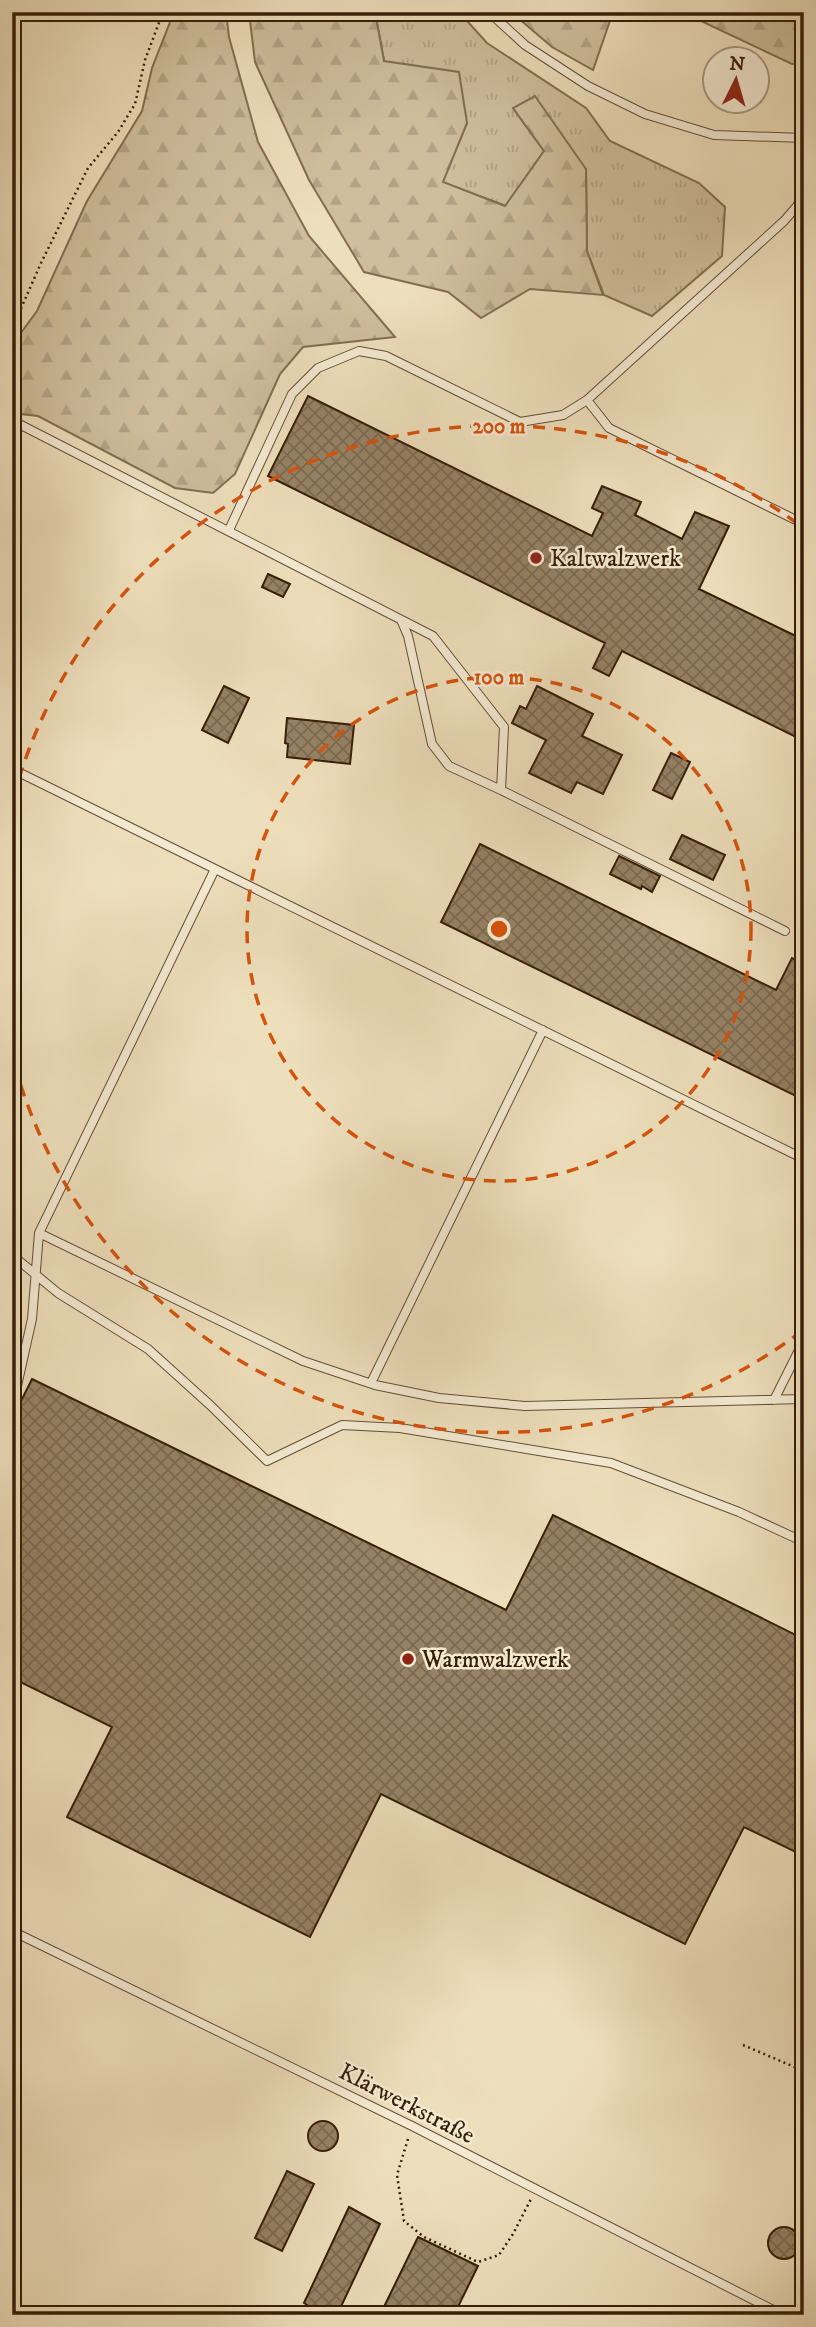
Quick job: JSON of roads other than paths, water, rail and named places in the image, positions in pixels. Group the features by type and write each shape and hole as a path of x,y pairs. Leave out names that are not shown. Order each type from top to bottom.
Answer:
{"lane":[{"path":"489,12 525,45 588,86 645,114 714,135 804,138"},
{"path":"229,530 292,394 318,368 359,351 386,356 520,422 563,415 587,400 784,221 804,198"},
{"path":"587,400 609,428 804,524"},
{"path":"12,423 19,424 229,530 433,636 504,727 501,790"},
{"path":"402,622 408,636 432,744 449,766 785,931"},
{"path":"12,769 804,1158"},
{"path":"12,1397 17,1386 32,1319 38,1233 215,869"},
{"path":"371,1383 543,1030"},
{"path":"38,1233 303,1361 371,1383 439,1398 525,1406 804,1399"},
{"path":"12,1255 58,1293 148,1349 267,1461 342,1425 400,1428 611,1463 739,1512 804,1542"},
{"path":"774,1400 804,1340"},
{"name":"Klärwerkstraße","path":"12,1931 412,2126 783,2315"}],"place":[{"name":"Kaltwalzwerk","path":"536,558"},
{"name":"Warmwalzwerk","path":"408,1659"}]}
